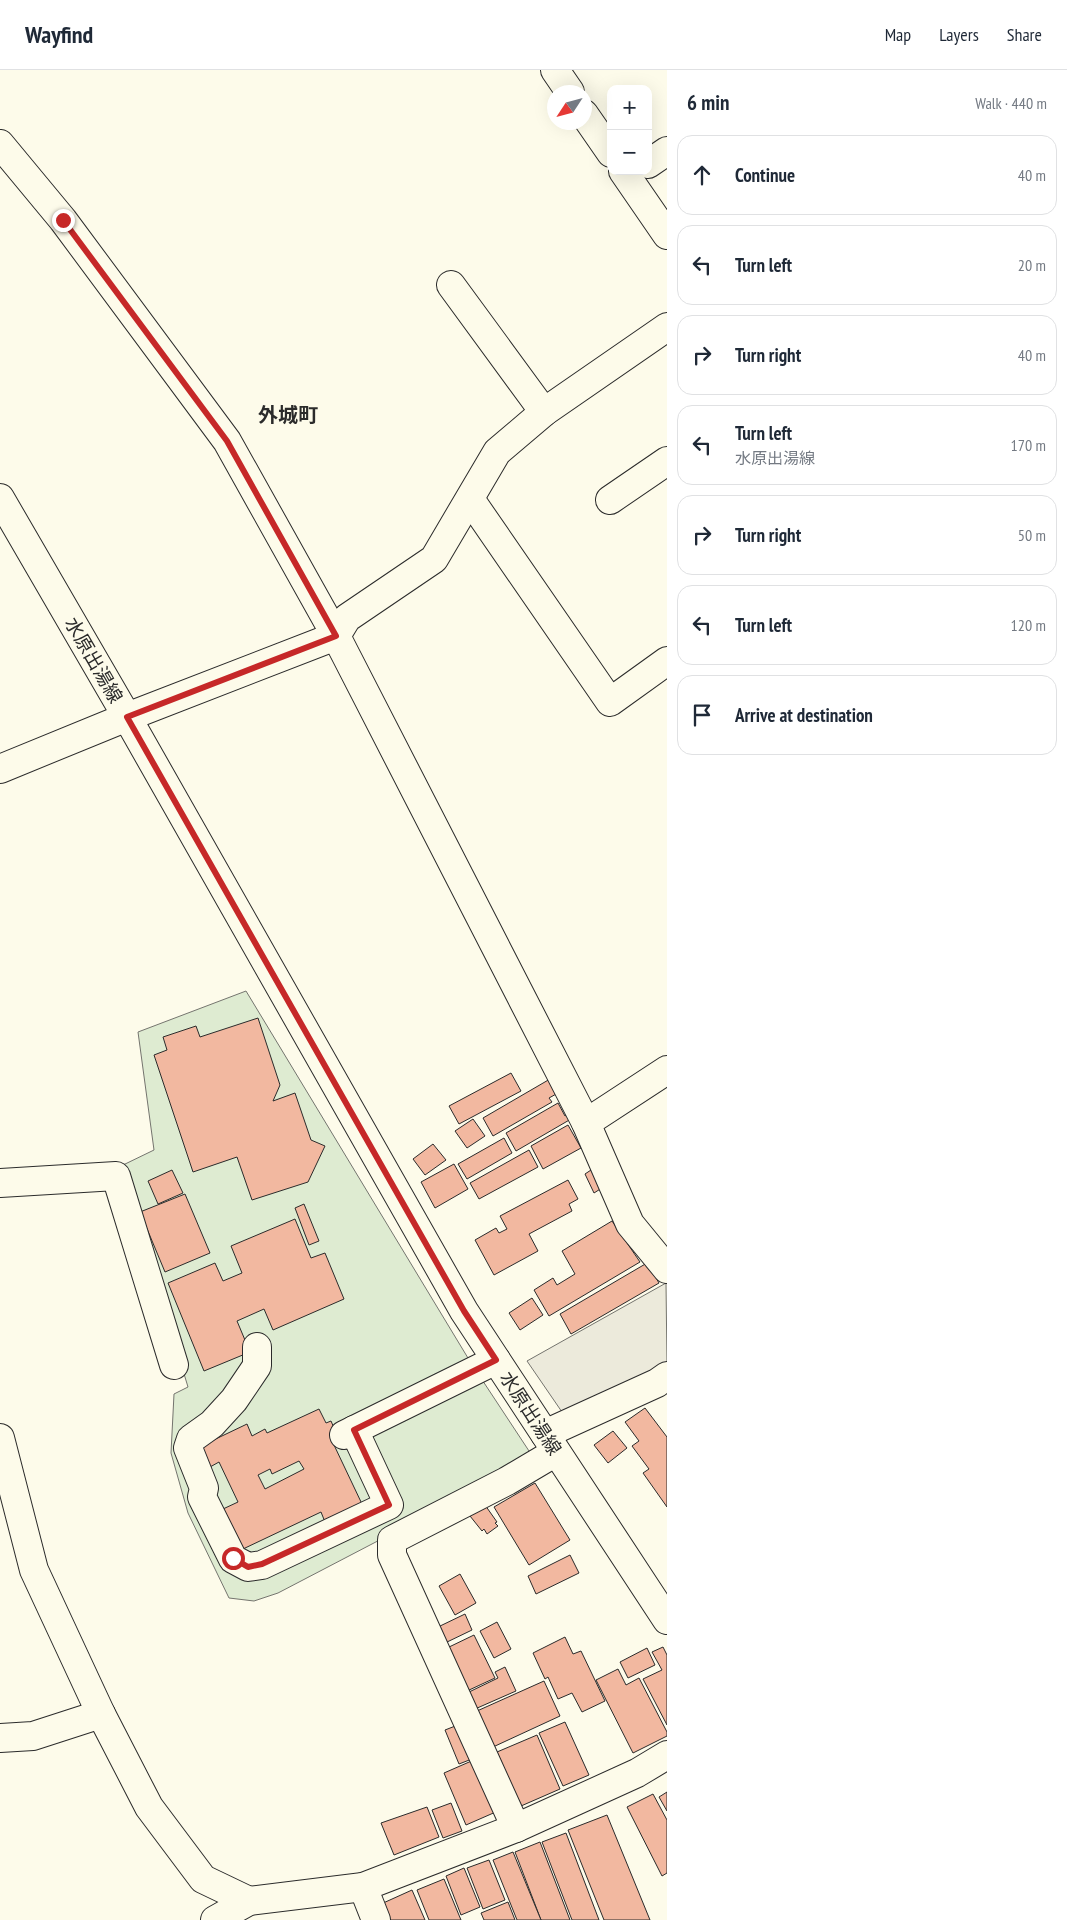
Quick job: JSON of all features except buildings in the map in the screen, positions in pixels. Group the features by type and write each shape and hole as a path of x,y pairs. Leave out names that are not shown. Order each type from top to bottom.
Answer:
{"street":[{"path":"555,70 565,85"},
{"path":"592,126 607,147"},
{"path":"0,144 63,220 227,441 336,636 586,1123 630,1224 667,1269"},
{"path":"652,160 667,151"},
{"path":"636,175 667,235"},
{"path":"451,285 544,412"},
{"path":"0,769 127,717 336,636 346,618 434,558 496,452 544,412 667,327"},
{"path":"610,500 667,461"},
{"name":"水原出湯線","path":"0,498 127,717 464,1311 667,1620"},
{"path":"470,499 610,702 667,661"},
{"path":"586,1123 667,1070"},
{"path":"0,1183 116,1176 174,1365"},
{"path":"257,1347 257,1366 234,1400 212,1424 191,1439 188,1448 204,1488 202,1497 233,1558 248,1567 262,1564 389,1505 349,1432 496,1360"},
{"path":"516,1828 392,1555 392,1540 507,1481 550,1443 657,1384 667,1376"},
{"path":"0,1438 34,1570 101,1714 149,1808 203,1879 249,1901"},
{"path":"0,1738 33,1736 101,1714"},
{"path":"215,1920 249,1901 363,1887 516,1828 637,1773 667,1755"},
{"path":"363,1887 376,1920"}],"green space":[{"path":"246,991 471,1363 531,1454 510,1472 278,1593 254,1601 229,1598 188,1513 171,1453 174,1394 188,1387 121,1166 154,1150 138,1032"}],"shaded area":[{"path":"666,1283 667,1366 562,1412 527,1361"}],"district":[{"name":"外城町","path":"288,415"}],"route":[{"path":"63,220 227,441 336,636 127,717 464,1311 496,1360 354,1430 389,1505 262,1564 248,1567 233,1558"}]}
